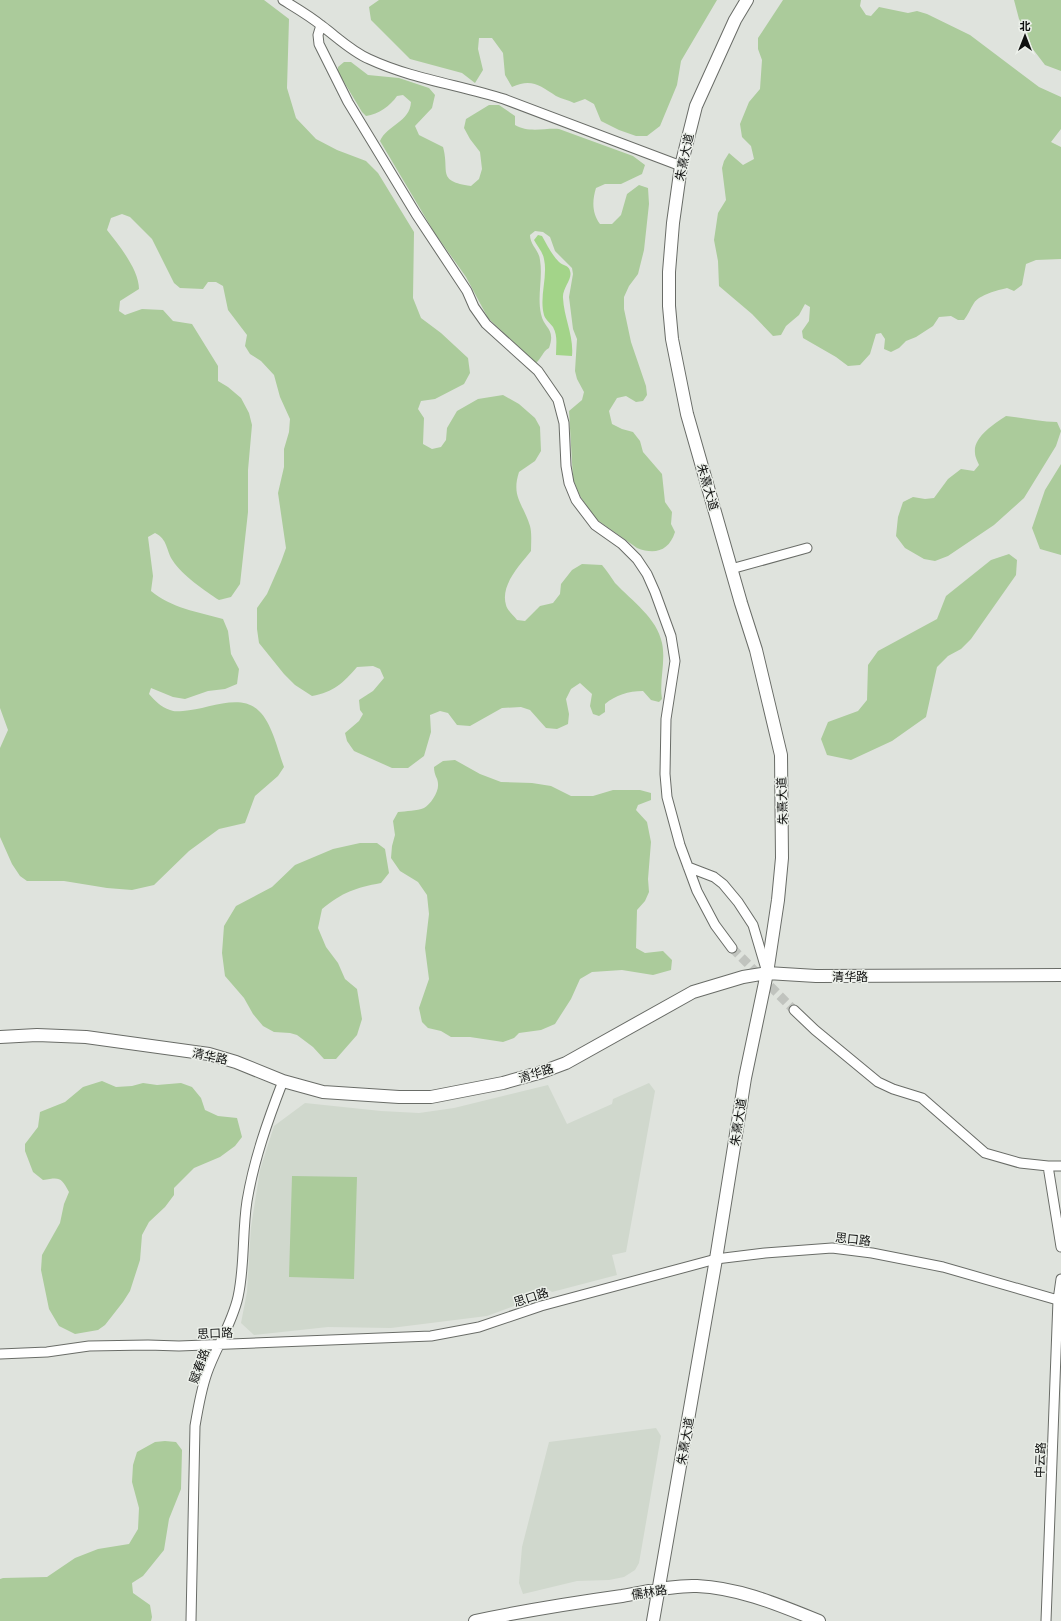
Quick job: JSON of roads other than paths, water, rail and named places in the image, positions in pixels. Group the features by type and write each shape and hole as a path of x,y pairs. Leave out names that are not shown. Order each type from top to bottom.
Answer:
{"main road":[{"name":"朱熹大道","path":"653,1621 716,1259 745,1078 767,973 778,900 782,858 781,755 756,650 731,569 687,414 672,339 669,306 669,264 672,223 681,166 696,106 735,20 747,0"},
{"name":"清华路","path":"0,1037 37,1035 86,1037 209,1054 236,1062 282,1081 323,1092 399,1097 431,1097 503,1083 542,1072 566,1062 693,992 730,980 767,973 816,976 1061,975"},
{"name":"儒林路","path":"475,1621 522,1611 659,1589 696,1586 736,1592 761,1598 819,1621"}],"street":[{"path":"283,0 368,59 413,75 475,90 504,99 681,166"},
{"path":"321,25 318,35 319,44 348,102 416,214 467,291 480,317 538,371 558,400 564,423 568,478 576,500 595,525 622,544 647,574 672,636 674,646 675,660 666,720 665,774 667,797 680,845 698,891 715,925 732,948"},
{"path":"731,569 807,548"},
{"path":"688,867 714,877 723,884 738,902 753,925 767,973"},
{"path":"794,1010 815,1030 878,1082 893,1089 922,1098 984,1153 1020,1163 1061,1166"},
{"name":"赋春路","path":"191,1621 195,1426 199,1402 219,1345 231,1322 238,1297 244,1260 244,1231 248,1200 258,1151 282,1081"},
{"path":"1048,1166 1061,1247"},
{"name":"思口路","path":"0,1354 47,1352 89,1346 148,1344 180,1346 219,1345 431,1336 479,1327 541,1306 716,1259 765,1253 832,1248 872,1253 943,1268 1059,1301"},
{"name":"中云路","path":"1046,1621 1061,1279"}],"tunnel":[{"path":"732,948 794,1010"}]}
